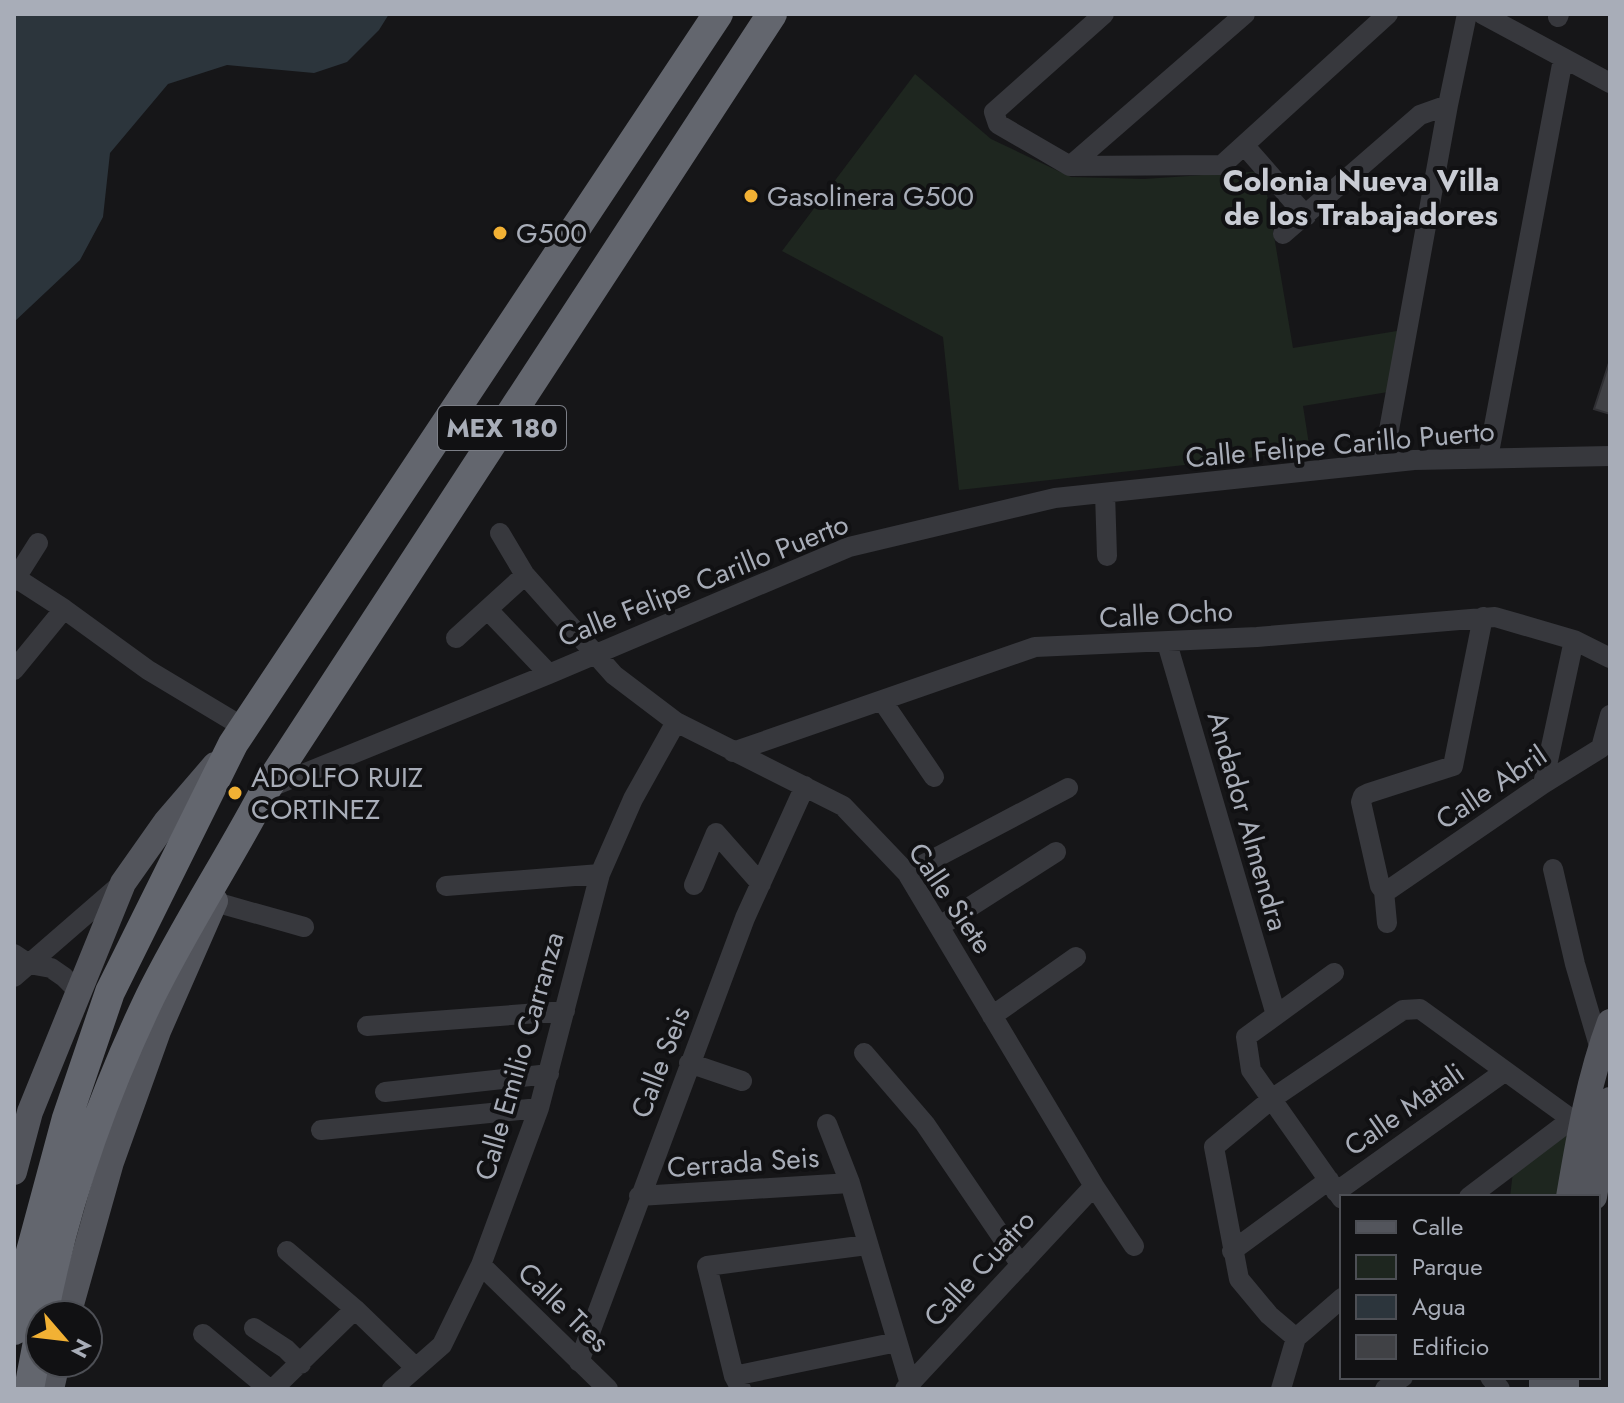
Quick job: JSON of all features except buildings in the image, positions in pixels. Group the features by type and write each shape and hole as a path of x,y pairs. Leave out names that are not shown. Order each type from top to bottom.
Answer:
{"highway":[{"name":"MEX 180","path":"238,736 718,14"},
{"name":"MEX 180","path":"236,845 266,789 772,14"},
{"path":"14,1330 26,1270 67,1118 110,992 238,736"},
{"path":"46,1299 91,1136 150,997 236,845"}],"main road":[{"path":"14,1172 30,1112 123,883 166,822 238,736"},
{"path":"72,1299 111,1162 158,1031 215,902 236,845"},
{"path":"1569,1195 1576,1123 1610,1022"},
{"path":"1594,1195 1610,1100"}],"street":[{"path":"1104,14 994,112 998,124 1070,166 1222,165 1388,14"},
{"path":"1070,166 1245,14"},
{"path":"1383,463 1467,14"},
{"path":"1482,14 1610,83"},
{"path":"1488,458 1563,59"},
{"path":"1283,234 1420,115 1448,105"},
{"path":"1244,145 1306,216"},
{"name":"Calle Felipe Carillo Puerto","path":"266,789 849,547 1055,498 1383,463 1610,456"},
{"path":"1105,493 1107,556"},
{"name":"Calle Siete","path":"500,533 525,575 614,675 676,722 849,811 907,873 1094,1186 1134,1246"},
{"path":"38,543 15,580 64,609 238,736"},
{"path":"456,638 525,575"},
{"path":"14,670 64,609"},
{"path":"488,610 549,674"},
{"path":"1387,923 1384,891 1380,886 1361,802 1363,796 1453,766 1483,617"},
{"name":"Calle Ocho","path":"733,752 1035,647 1167,643 1495,617 1574,640 1610,658"},
{"path":"1543,784 1574,640"},
{"name":"Andador Almendra","path":"1167,643 1276,1015"},
{"path":"883,702 934,777"},
{"name":"Calle Abril","path":"1384,891 1601,748 1610,715"},
{"name":"Calle Emilio Carranza","path":"392,1389 442,1345 481,1265 539,1108 600,874 633,799 676,722"},
{"name":"Calle Seis","path":"579,1362 689,1063 761,884 805,786"},
{"path":"907,873 1068,788"},
{"path":"694,885 716,833 761,884"},
{"path":"940,926 1056,852"},
{"path":"1553,869 1575,964 1600,1049"},
{"path":"446,886 600,874"},
{"path":"19,965 123,883"},
{"path":"215,902 304,927"},
{"path":"992,1016 1076,957"},
{"path":"19,965 51,968 77,990"},
{"path":"1334,973 1246,1037 1251,1070 1336,1190"},
{"path":"1296,1338 1269,1315 1239,1279 1214,1147 1273,1098 1403,1010 1420,1009 1576,1123 1472,1195"},
{"path":"367,1026 565,1011"},
{"path":"864,1053 925,1124 1021,1265"},
{"path":"689,1063 742,1081"},
{"name":"Calle Matali","path":"1232,1251 1336,1190 1504,1072"},
{"path":"385,1092 549,1074"},
{"path":"321,1130 539,1108"},
{"path":"827,1124 850,1183 907,1386"},
{"name":"Cerrada Seis","path":"639,1196 850,1183"},
{"name":"Calle Cuatro","path":"907,1386 1094,1186"},
{"path":"867,1245 707,1266 738,1383 897,1342"},
{"path":"287,1251 355,1309 416,1368"},
{"name":"Calle Tres","path":"481,1265 608,1389"},
{"path":"1281,1389 1296,1338 1340,1300"},
{"path":"203,1334 271,1389 301,1364 355,1309"},
{"path":"254,1328 286,1349 301,1364"}],"green space":[{"path":"915,74 991,139 1071,177 1144,179 1263,171 1293,348 1403,330 1394,391 1303,406 1310,451 959,490 943,337 782,251"},
{"path":"1572,1119 1569,1195 1510,1195 1514,1163"}],"water":[{"path":"14,14 389,14 379,30 347,62 314,73 227,65 168,84 110,153 103,217 80,260 14,322"}],"place":[{"name":"Gasolinera G500","path":"751,196"},
{"name":"G500","path":"500,233"},
{"name":"ADOLFO RUIZ CORTINEZ","path":"235,793"}],"district":[{"name":"Colonia Nueva Villa de los Trabajadores","path":"1361,198"}]}
